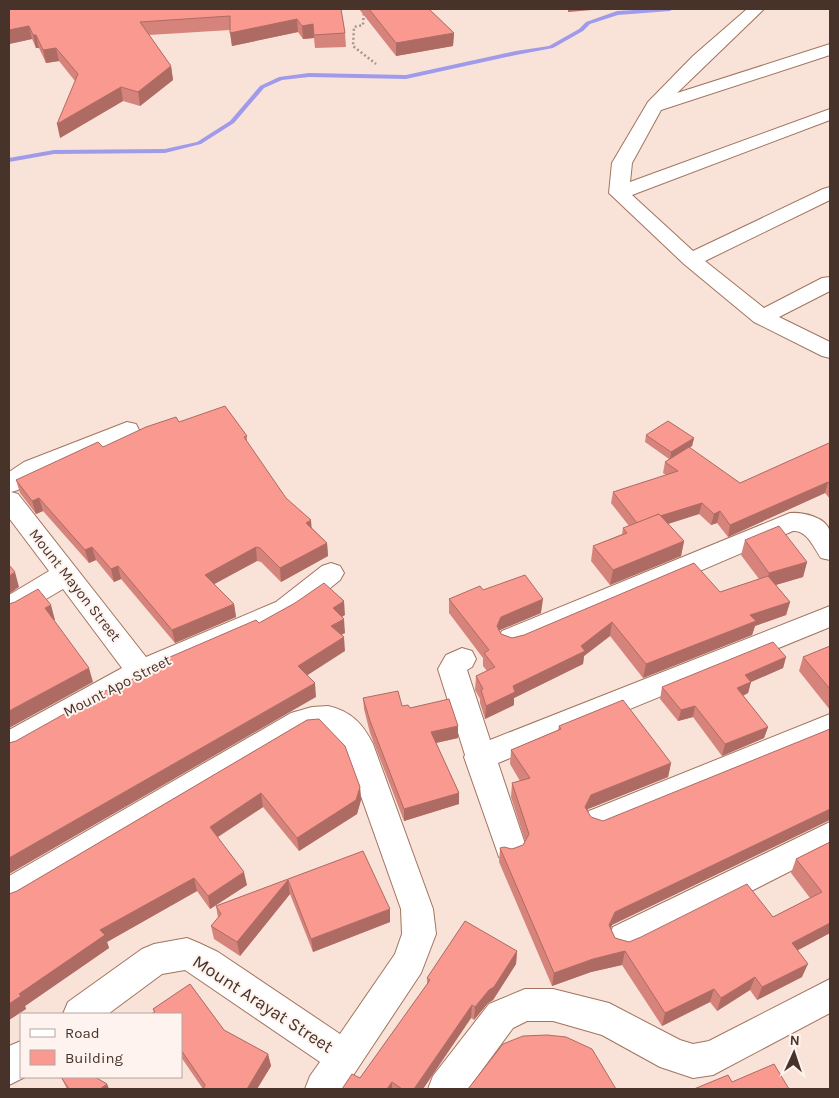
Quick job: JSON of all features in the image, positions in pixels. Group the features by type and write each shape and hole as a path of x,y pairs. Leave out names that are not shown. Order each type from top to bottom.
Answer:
{"street":[{"path":"619,192 622,163 654,106 699,60 757,10"},
{"path":"654,106 830,49"},
{"path":"619,192 830,114"},
{"path":"619,192 691,260 762,317 830,351"},
{"path":"691,260 830,193"},
{"path":"762,317 830,283"},
{"path":"9,484 33,468 128,430"},
{"name":"Mount Mayon Street","path":"9,500 141,671"},
{"path":"512,639 790,522 800,521 810,524 830,551"},
{"name":"Mount Apo Street","path":"9,744 141,671 286,609 331,573"},
{"path":"9,608 66,574"},
{"path":"480,757 830,616"},
{"path":"462,659 456,662 452,669 510,847"},
{"path":"9,893 301,721 326,716 346,725 358,744 417,909 419,934 409,962 323,1089"},
{"path":"600,820 830,726"},
{"path":"625,938 830,836"},
{"name":"Mount Arayat Street","path":"81,1013 154,960 187,954 206,962 343,1057"},
{"path":"446,1089 501,1016 525,1005 552,1004 609,1020 673,1055 692,1061 713,1058 830,995"},
{"path":"9,1067 20,1059"}],"path":[{"path":"364,9 363,25 354,26 353,46 376,64"}],"building":[{"path":"9,9 341,9 345,33 314,35 313,24 302,26 297,19 230,33 230,16 140,22 171,66 138,92 121,87 57,124 78,74 56,48 43,50 36,35 33,35 29,26 9,30"},
{"path":"369,9 429,9 454,33 396,43"},
{"path":"225,406 247,436 244,437 286,498 311,520 306,523 327,543 280,568 260,548 256,547 205,575 234,604 172,630 118,566 111,569 92,547 85,550 39,498 32,501 16,480 98,442 103,447 146,427 176,417 179,422"},
{"path":"668,421 694,438 671,452 646,435"},
{"path":"829,443 830,484 828,482 730,525 720,511 714,514 702,503 660,516 659,514 637,523 613,492 678,471 665,462 689,447 740,483"},
{"path":"659,514 684,541 613,570 593,546 627,533 623,528"},
{"path":"779,526 807,562 769,573 745,540"},
{"path":"694,563 720,592 768,576 790,602 750,615 756,621 646,664 612,622 581,646 585,651 513,686 515,692 486,706 481,690 483,689 476,676 495,667 484,653 489,650 449,599 480,586 483,590 525,575 543,599 501,617 497,626 501,634 512,638 524,635"},
{"path":"9,565 15,572 9,576"},
{"path":"324,583 344,601 333,608 344,619 331,626 344,637 298,666 315,683 9,858 9,743 16,741 107,690 109,693 170,657 256,620 259,623 295,603"},
{"path":"38,589 51,605 45,608 89,668 9,711 9,604"},
{"path":"773,642 786,657 745,675 751,682 737,688 768,727 725,744 695,706 681,710 662,687"},
{"path":"830,646 830,689 803,657"},
{"path":"398,691 402,706 408,705 410,708 449,699 458,726 431,732 459,793 404,809 363,698"},
{"path":"623,700 671,763 591,795 585,807 591,817 603,821 830,729 830,809 615,912 609,925 615,938 629,942 747,884 773,917 822,892 796,859 830,842 830,923 792,943 808,964 762,987 755,977 721,998 714,989 665,1013 625,951 593,959 554,973 500,848 512,849 523,845 529,834 512,783 530,778 511,750 561,729 559,726"},
{"path":"319,719 345,746 360,787 356,800 297,838 261,793 210,827 244,872 208,896 194,878 100,930 105,935 19,994 21,996 9,1004 9,894 307,720"},
{"path":"363,851 390,909 311,939 288,880 237,942 211,926 221,914 216,906"},
{"path":"465,921 517,951 494,987 489,990 475,1007 472,1005 414,1089 402,1089 392,1082 387,1089 342,1089 352,1074 360,1078 430,980 427,978"},
{"path":"190,984 224,1030 268,1054 247,1089 203,1089 205,1085 182,1051 182,1013 153,1013 155,1012 153,1009"},
{"path":"547,1035 566,1037 592,1049 616,1089 468,1089 503,1044 523,1036"},
{"path":"774,1064 789,1089 694,1089 728,1075 732,1082"},
{"path":"62,1078 97,1078 107,1084 100,1089 69,1089"}],"waterway":[{"path":"9,160 54,152 165,151 199,143 232,122 262,87 281,78 309,75 406,77 551,47 581,30 588,23 617,13 670,9"}]}
